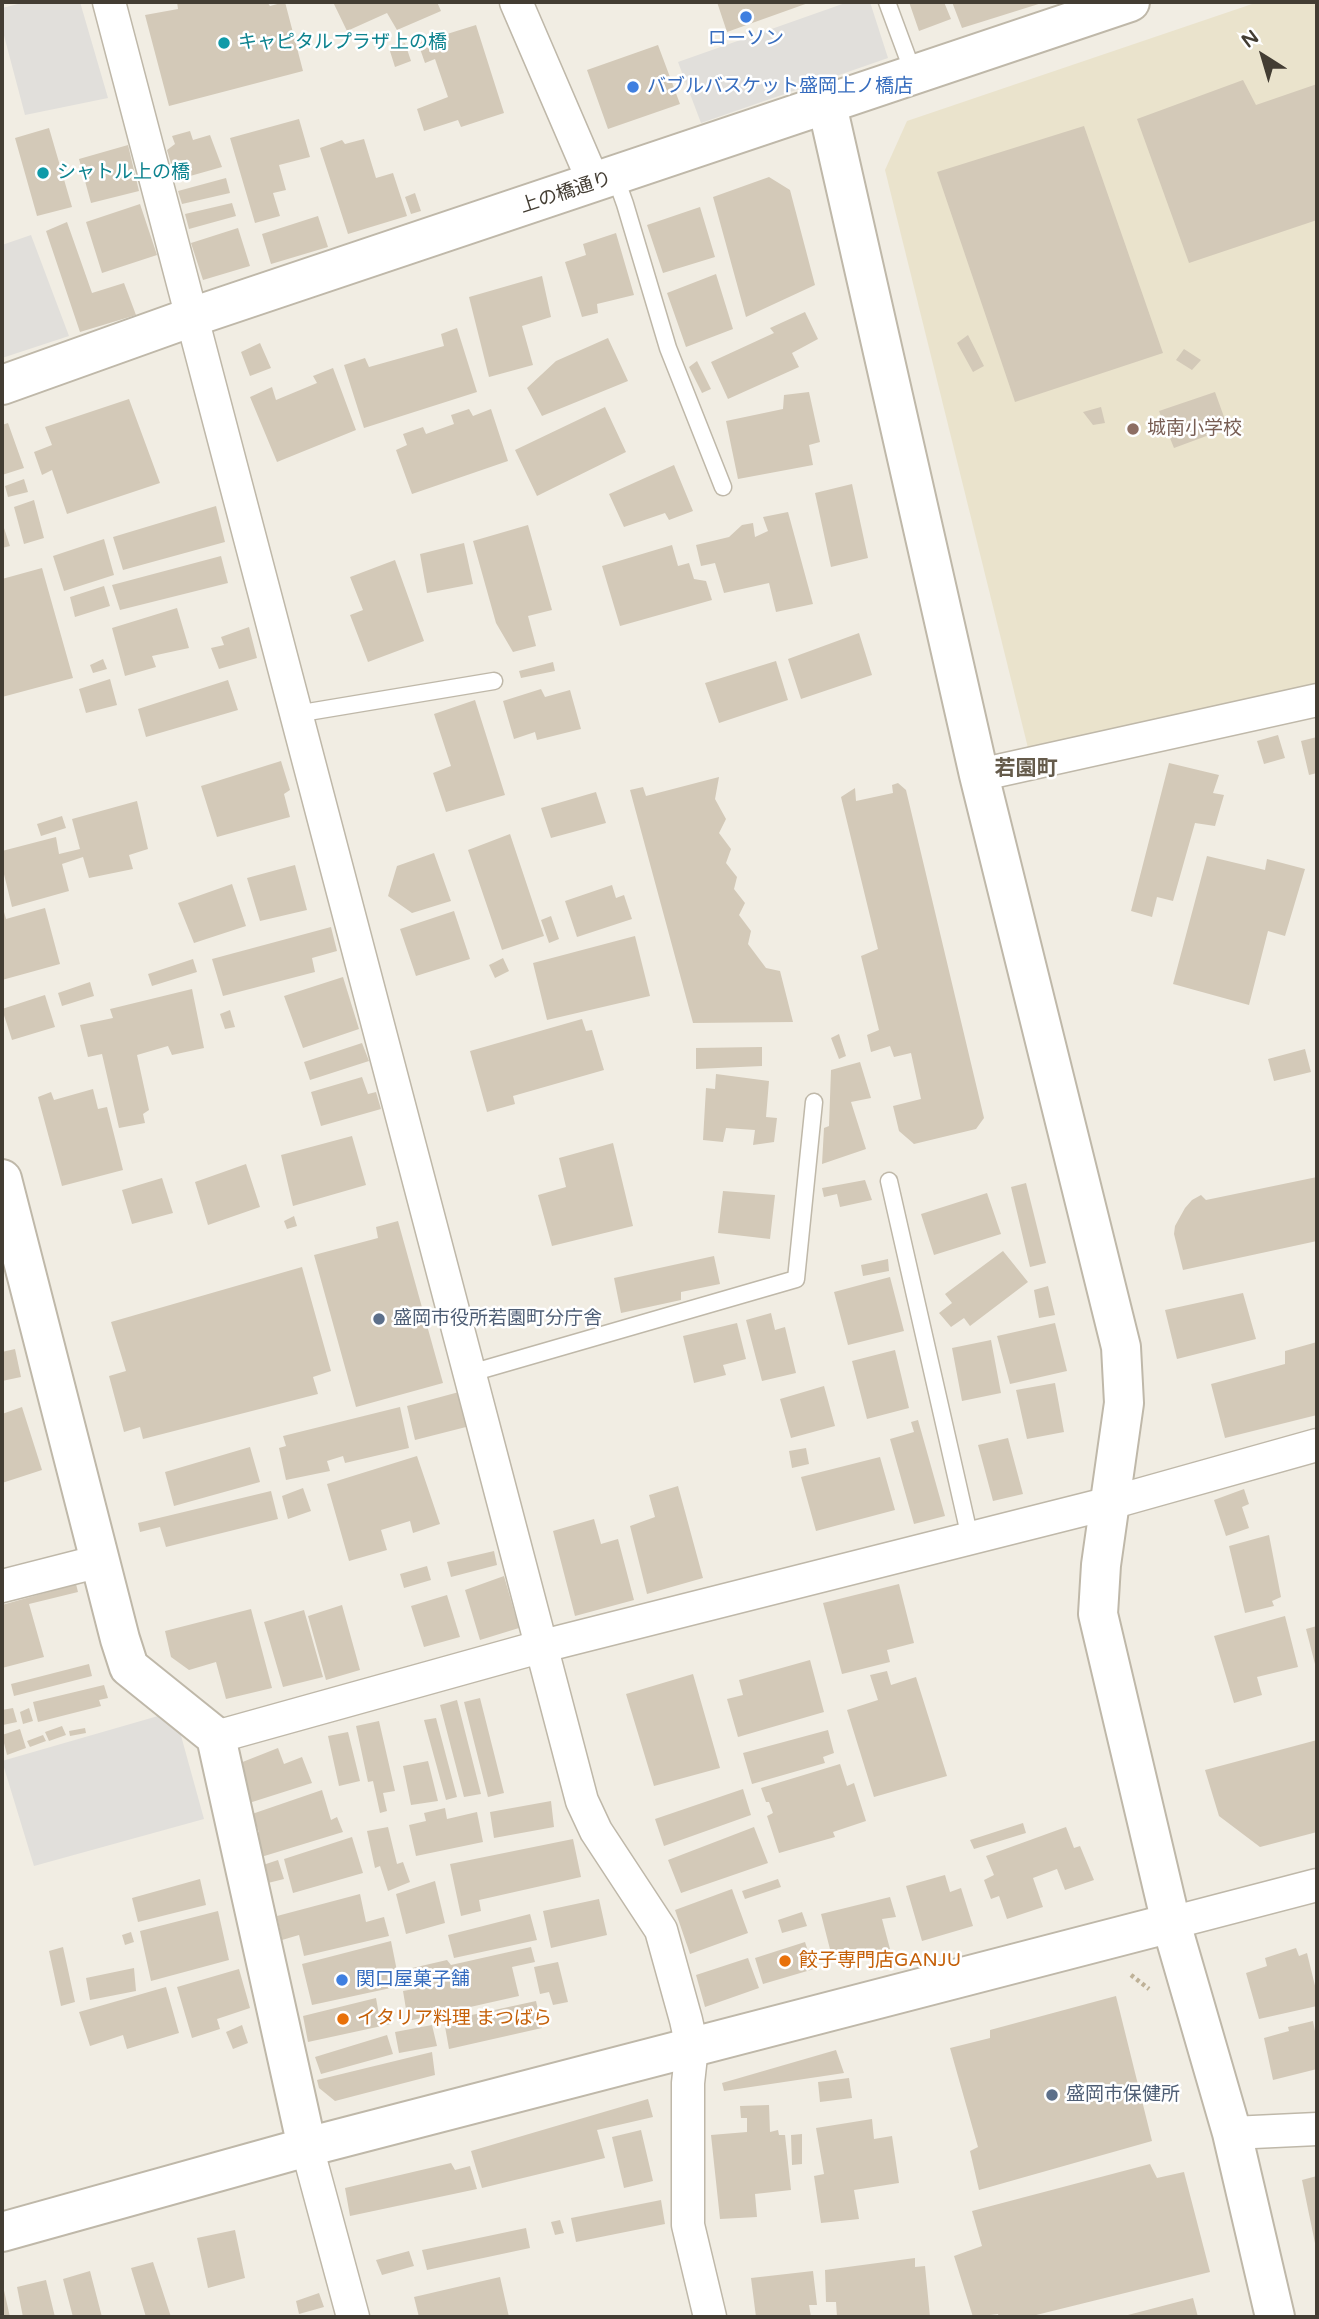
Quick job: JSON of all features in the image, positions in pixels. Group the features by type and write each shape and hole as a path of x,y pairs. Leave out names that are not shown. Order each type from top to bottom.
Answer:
{"street":[{"path":"109,2 582,1801 596,1831 661,1930 692,2047 688,2083 688,2225 710,2317"},
{"path":"516,2 604,180"},
{"name":"上の橋通り","path":"2,385 192,317 1130,2"},
{"path":"827,105 979,775 1121,1347 1124,1403 1101,1565 1098,1614 1171,1923 1232,2133 1275,2317"},
{"path":"979,775 1317,699"},
{"path":"2,1179 129,1667 216,1737 307,2147 353,2317"},
{"path":"216,1737 543,1646 1111,1503 1317,1445"},
{"path":"2,1587 100,1561"},
{"path":"2,2232 307,2147 1317,1885"},
{"path":"1232,2133 1317,2129"}],"lane":[{"path":"887,2 914,75"},
{"path":"604,180 625,204 668,348 723,487"},
{"path":"296,714 494,681"},
{"path":"471,1373 796,1279 814,1102"},
{"path":"889,1181 970,1538"}],"shaded area":[{"path":"26,2 80,2 108,98 25,115 2,28 2,8"},
{"path":"848,2 870,2 888,58 701,123 678,62"},
{"name":"城南小学校","path":"1258,2 1317,2 1317,688 1029,752 885,170 907,121"},
{"path":"31,235 69,336 2,358 2,245"},
{"path":"165,1714 180,1732 204,1819 34,1866 2,1761"}],"building":[{"name":"キャピタルプラザ上の橋","path":"177,2 267,2 270,6 285,2 303,71 169,106 145,15 178,9"},
{"path":"333,2 437,2 441,11 397,30 387,13 347,31"},
{"name":"ローソン","path":"717,2 811,2 727,32"},
{"path":"909,2 944,2 951,19 919,31"},
{"path":"952,2 1045,2 962,28"},
{"path":"476,25 504,113 461,127 458,120 424,131 417,109 448,97 435,59 425,63 418,43"},
{"path":"405,43 411,61 395,67 389,48"},
{"name":"バブルバスケット盛岡上ノ橋店","path":"658,45 680,104 608,129 587,70"},
{"path":"1243,80 1256,105 1317,84 1317,220 1189,263 1137,119"},
{"path":"299,119 310,157 279,165 286,190 273,193 280,216 255,223 230,138"},
{"path":"1084,126 1163,353 1015,402 937,172"},
{"name":"シャトル上の橋","path":"49,128 72,207 37,216 15,138"},
{"path":"190,131 193,140 210,135 222,167 176,180 167,150 175,144 172,136"},
{"path":"364,139 376,178 393,173 407,216 348,234 320,148 342,140 345,144"},
{"path":"128,145 139,191 91,203 79,159"},
{"path":"769,177 790,190 815,285 746,317 713,197"},
{"path":"226,178 230,193 182,204 178,191"},
{"path":"415,193 421,211 411,214 405,197"},
{"path":"232,203 236,216 189,229 185,214"},
{"path":"140,204 157,255 102,273 86,222"},
{"path":"700,207 715,257 663,273 647,225"},
{"path":"318,216 328,247 271,264 262,234"},
{"path":"67,222 92,293 124,283 136,315 80,332 46,231"},
{"path":"238,228 250,266 203,280 191,243"},
{"path":"616,233 634,295 597,304 598,313 582,317 565,262 586,255 583,244"},
{"path":"716,274 733,329 686,347 667,293"},
{"path":"542,276 551,317 522,326 533,365 489,377 469,297"},
{"path":"805,312 818,339 792,353 799,367 728,399 711,362 774,333 770,328"},
{"path":"457,328 477,392 364,428 344,365 365,358 369,367 444,346 441,334"},
{"path":"968,335 984,366 973,372 957,343"},
{"path":"608,338 628,381 542,416 527,388 556,361"},
{"path":"260,343 271,368 250,376 241,352"},
{"path":"1184,349 1201,360 1192,370 1176,360"},
{"path":"697,361 711,389 702,393 689,367"},
{"path":"333,368 356,430 277,462 250,397 272,387 276,400 317,383 313,376"},
{"path":"809,392 820,442 809,445 813,465 738,479 726,421 783,409 784,395"},
{"path":"1215,392 1228,428 1174,448 1159,411"},
{"path":"129,399 160,483 67,514 52,470 42,475 34,452 52,445 45,427"},
{"path":"605,407 626,452 537,496 515,450"},
{"path":"1101,407 1105,423 1093,425 1083,412"},
{"path":"469,409 473,416 491,409 508,461 412,494 396,450 407,445 403,434 423,427 426,434 454,424 451,415"},
{"path":"8,423 24,468 2,475 2,425"},
{"path":"674,465 693,511 669,520 665,513 624,527 609,494"},
{"path":"24,479 28,492 8,497 5,486"},
{"path":"852,484 868,558 831,567 815,493"},
{"path":"34,500 44,538 24,544 14,507"},
{"path":"216,506 225,542 123,570 113,537"},
{"path":"788,512 813,604 776,612 769,583 724,593 715,563 701,566 696,545 729,537 742,525 753,523 755,537 768,531 763,517"},
{"path":"2,522 10,546 2,548"},
{"path":"528,525 552,610 528,616 536,646 513,652 496,623 473,541"},
{"path":"104,539 114,575 64,591 53,556"},
{"path":"464,543 473,584 427,593 420,554"},
{"path":"672,545 678,566 689,563 694,579 706,581 712,600 620,626 602,566"},
{"path":"221,556 228,583 120,610 112,585"},
{"path":"395,560 424,641 368,662 350,615 363,610 350,577"},
{"path":"42,568 73,678 2,697 2,579"},
{"path":"104,586 110,606 75,617 70,597"},
{"path":"177,608 189,648 152,656 156,667 125,676 112,628"},
{"path":"249,627 257,658 219,669 211,648 224,645 221,637"},
{"path":"859,633 872,675 801,699 788,659"},
{"path":"103,659 107,669 93,673 90,665"},
{"path":"776,661 788,700 719,723 705,683"},
{"path":"553,662 555,671 521,678 519,671"},
{"path":"110,679 117,705 86,713 79,689"},
{"path":"228,680 238,710 146,737 138,709"},
{"path":"541,689 545,697 570,690 581,729 537,740 535,732 514,739 503,701"},
{"path":"475,700 505,795 446,812 433,773 451,766 434,714"},
{"path":"1278,735 1285,758 1264,764 1257,741"},
{"path":"1317,737 1317,773 1309,775 1301,741"},
{"path":"281,761 290,790 284,794 290,817 217,837 201,786"},
{"path":"1169,763 1219,775 1213,793 1224,795 1215,826 1195,823 1173,901 1157,897 1152,917 1131,911"},
{"path":"719,777 715,799 726,819 719,833 731,849 726,863 737,877 734,889 745,903 739,915 751,931 748,944 766,968 780,971 793,1022 693,1023 630,790 643,787 646,796"},
{"path":"898,783 906,790 984,1118 976,1129 914,1144 899,1131 893,1106 921,1099 911,1053 894,1057 890,1046 871,1052 867,1035 879,1030 861,956 878,949 841,797 855,788 856,801 893,793 892,785"},
{"path":"596,792 606,823 551,838 541,808"},
{"path":"137,801 148,849 129,855 133,869 89,878 83,857 62,864 69,891 12,907 2,866 2,851 56,837 59,854 80,849 72,819"},
{"path":"62,816 66,828 41,836 37,824"},
{"path":"510,834 544,936 502,950 468,850"},
{"path":"434,853 451,901 412,913 388,896 397,866"},
{"path":"1207,856 1265,870 1267,859 1305,869 1285,936 1268,931 1249,1005 1173,984"},
{"path":"295,865 307,910 260,921 247,878"},
{"path":"232,884 246,926 194,943 178,903"},
{"path":"612,885 616,898 624,895 632,919 577,937 565,901"},
{"path":"2,905 6,919 45,908 60,964 2,980"},
{"path":"454,911 470,959 416,976 400,929"},
{"path":"551,916 559,939 549,943 541,920"},
{"path":"331,927 337,951 312,958 315,972 223,996 212,959"},
{"path":"635,936 650,996 547,1020 533,963"},
{"path":"503,958 509,971 495,978 489,965"},
{"path":"193,959 197,972 152,986 148,974"},
{"path":"343,977 359,1029 303,1048 284,996"},
{"path":"90,982 94,996 62,1006 58,993"},
{"path":"192,989 204,1048 172,1055 168,1046 137,1055 149,1110 143,1114 145,1123 119,1128 102,1054 88,1057 80,1025 113,1018 110,1009"},
{"path":"45,995 55,1027 12,1040 2,1009"},
{"path":"230,1010 235,1027 225,1029 220,1014"},
{"path":"582,1019 586,1031 592,1030 604,1070 513,1096 515,1104 487,1112 470,1051"},
{"path":"839,1034 846,1056 839,1059 831,1038"},
{"path":"362,1043 369,1061 310,1080 304,1062"},
{"path":"762,1047 762,1066 696,1069 696,1048"},
{"path":"1305,1049 1311,1072 1274,1081 1268,1059"},
{"path":"860,1062 871,1098 851,1102 866,1149 822,1164 824,1128 829,1126 831,1070"},
{"path":"716,1074 769,1081 766,1117 777,1118 774,1142 753,1145 755,1130 726,1128 723,1142 703,1140 706,1088 715,1089"},
{"path":"362,1077 368,1094 376,1092 381,1109 321,1126 311,1092"},
{"path":"93,1089 98,1109 107,1107 123,1170 62,1186 38,1097 51,1092 54,1100"},
{"path":"352,1136 366,1185 293,1206 281,1155"},
{"path":"613,1143 633,1226 552,1246 538,1195 566,1187 559,1158"},
{"path":"246,1164 260,1207 208,1225 195,1182"},
{"path":"1317,1177 1317,1241 1183,1270 1174,1234 1175,1226 1192,1200 1201,1195 1206,1200"},
{"path":"162,1178 173,1213 132,1224 122,1190"},
{"path":"865,1180 872,1200 840,1207 837,1194 824,1197 822,1188"},
{"path":"1026,1183 1046,1263 1030,1267 1011,1187"},
{"path":"723,1191 775,1195 770,1239 718,1233"},
{"path":"987,1193 1001,1234 934,1255 921,1214"},
{"path":"294,1216 297,1226 287,1229 284,1221"},
{"name":"盛岡市役所若園町分庁舎","path":"398,1221 443,1383 356,1407 314,1255 378,1238 376,1227"},
{"path":"1003,1251 1028,1282 970,1326 964,1318 951,1327 939,1313 952,1303 945,1294"},
{"path":"714,1256 720,1284 681,1292 681,1300 621,1313 614,1278"},
{"path":"888,1259 889,1271 863,1276 861,1265"},
{"path":"302,1267 331,1371 313,1377 318,1394 143,1439 140,1427 124,1432 109,1376 126,1371 111,1322"},
{"path":"890,1277 904,1331 848,1345 834,1292"},
{"path":"1048,1286 1055,1315 1039,1318 1034,1290"},
{"path":"1243,1293 1256,1339 1177,1359 1165,1310"},
{"path":"771,1313 775,1330 785,1327 796,1373 762,1381 746,1320"},
{"path":"737,1323 746,1359 723,1365 726,1375 694,1383 683,1336"},
{"path":"1055,1323 1067,1371 1010,1384 997,1336"},
{"path":"991,1340 1001,1393 962,1401 952,1348"},
{"path":"1317,1342 1317,1415 1225,1438 1211,1384 1285,1364 1285,1351"},
{"path":"15,1349 21,1377 2,1381 2,1352"},
{"path":"895,1350 909,1408 867,1419 852,1361"},
{"path":"1055,1383 1064,1432 1027,1439 1016,1390"},
{"path":"824,1386 835,1426 791,1438 780,1399"},
{"path":"459,1392 466,1427 415,1440 407,1406"},
{"path":"22,1407 42,1470 2,1483 2,1414"},
{"path":"400,1407 409,1448 345,1463 343,1456 327,1461 330,1471 286,1480 279,1448 286,1446 283,1436"},
{"path":"918,1420 945,1516 914,1524 890,1439 914,1432 911,1422"},
{"path":"1008,1438 1023,1494 993,1501 978,1445"},
{"path":"250,1447 260,1482 174,1506 165,1472"},
{"path":"806,1448 809,1464 792,1468 789,1451"},
{"path":"417,1456 440,1524 413,1533 410,1521 381,1530 387,1550 349,1561 327,1484"},
{"path":"880,1457 895,1510 816,1531 801,1477"},
{"path":"678,1486 703,1578 647,1594 630,1526 655,1517 649,1495"},
{"path":"303,1488 311,1511 288,1519 282,1496"},
{"path":"1244,1489 1249,1504 1242,1507 1249,1528 1226,1536 1214,1500"},
{"path":"271,1491 278,1519 166,1547 160,1527 140,1532 138,1523"},
{"path":"594,1519 601,1544 618,1539 634,1600 575,1616 553,1531"},
{"path":"1269,1535 1281,1597 1272,1601 1274,1606 1245,1613 1229,1546"},
{"path":"494,1551 497,1565 451,1577 447,1562"},
{"path":"427,1566 431,1580 404,1588 400,1574"},
{"path":"504,1576 519,1628 480,1640 465,1590"},
{"path":"76,1584 78,1592 29,1604 44,1657 2,1668 2,1605"},
{"path":"899,1584 914,1643 887,1650 890,1662 842,1674 823,1603"},
{"path":"447,1595 460,1637 424,1647 411,1606"},
{"path":"342,1605 360,1670 326,1680 308,1616"},
{"path":"251,1609 272,1688 226,1699 216,1662 189,1670 171,1657 165,1631"},
{"path":"304,1610 323,1677 283,1687 264,1622"},
{"path":"1285,1616 1298,1667 1257,1677 1262,1695 1234,1703 1214,1636"},
{"path":"1317,1626 1317,1668 1316,1668 1306,1629"},
{"path":"810,1660 824,1712 738,1737 727,1699 743,1695 739,1680"},
{"path":"89,1664 92,1676 14,1696 11,1684"},
{"path":"887,1671 891,1685 916,1677 947,1776 874,1797 847,1710 878,1700 870,1675"},
{"path":"693,1674 720,1768 654,1786 626,1694"},
{"path":"104,1685 108,1698 99,1700 101,1706 38,1722 33,1702"},
{"path":"480,1698 504,1793 488,1797 464,1702"},
{"path":"457,1700 481,1794 464,1797 440,1705"},
{"path":"13,1708 17,1722 3,1725 2,1710"},
{"path":"29,1708 33,1721 23,1724 20,1712"},
{"path":"436,1718 457,1797 446,1800 424,1720"},
{"path":"379,1721 395,1791 383,1793 387,1811 380,1813 373,1781 368,1782 356,1726"},
{"path":"62,1726 66,1735 49,1741 45,1732"},
{"path":"85,1728 86,1733 70,1736 69,1731"},
{"path":"20,1729 26,1748 7,1755 2,1735"},
{"path":"828,1730 834,1753 823,1757 825,1763 752,1784 743,1753"},
{"path":"348,1732 360,1781 339,1786 328,1736"},
{"path":"43,1735 46,1741 30,1747 27,1741"},
{"path":"1317,1740 1317,1832 1260,1847 1219,1816 1205,1770"},
{"path":"278,1748 284,1764 302,1757 312,1783 249,1803 240,1763"},
{"path":"428,1761 438,1801 411,1805 403,1766"},
{"path":"840,1764 847,1786 854,1783 866,1821 833,1832 835,1837 779,1853 767,1816 773,1813 761,1788"},
{"path":"743,1789 751,1815 664,1846 655,1819"},
{"path":"322,1790 331,1820 337,1817 343,1832 261,1857 256,1834 259,1832 252,1814"},
{"path":"551,1801 554,1827 494,1838 490,1812"},
{"path":"445,1808 447,1819 477,1812 483,1842 416,1856 409,1825 426,1821 424,1813"},
{"path":"1023,1823 1026,1833 974,1849 970,1840"},
{"path":"388,1827 397,1864 403,1862 410,1882 388,1891 380,1866 375,1868 367,1831"},
{"path":"754,1827 768,1863 681,1893 668,1860"},
{"path":"1066,1827 1074,1848 1080,1846 1094,1880 1065,1890 1057,1869 1033,1878 1043,1907 1007,1919 999,1896 991,1899 984,1880 994,1875 986,1856"},
{"path":"352,1837 363,1873 293,1893 284,1859"},
{"path":"573,1839 581,1877 479,1900 481,1911 461,1916 450,1864"},
{"path":"278,1860 284,1879 268,1883 263,1865"},
{"path":"945,1875 950,1892 961,1888 973,1926 922,1941 906,1886"},
{"path":"200,1879 206,1905 138,1922 132,1898"},
{"path":"778,1879 781,1887 745,1899 742,1891"},
{"path":"435,1881 445,1923 406,1934 396,1894"},
{"path":"732,1889 748,1933 690,1954 675,1910"},
{"path":"360,1894 366,1922 384,1917 389,1936 304,1956 299,1935 282,1940 277,1916"},
{"path":"890,1897 896,1917 882,1919 890,1949 833,1961 821,1914"},
{"path":"599,1899 607,1935 551,1948 543,1911"},
{"path":"218,1911 229,1960 151,1981 140,1931"},
{"path":"802,1912 807,1926 782,1933 778,1920"},
{"path":"530,1914 537,1940 454,1958 448,1935"},
{"path":"131,1932 134,1942 125,1945 122,1935"},
{"path":"391,1941 400,1986 312,2005 302,1964"},
{"path":"805,1942 814,1969 763,1984 755,1958"},
{"path":"63,1947 75,2002 61,2006 49,1951"},
{"path":"531,1947 535,1962 512,1967 519,1996 408,2021 403,1991 414,1989 408,1969 447,1960 451,1965"},
{"path":"1296,1948 1299,1956 1307,1953 1317,1994 1317,2006 1259,2019 1246,1973 1267,1966 1265,1958"},
{"path":"748,1958 759,1988 705,2007 696,1975"},
{"path":"558,1962 568,2002 553,2005 549,1992 540,1994 534,1967"},
{"path":"134,1968 136,1991 90,2000 86,1978"},
{"path":"239,1969 250,2008 217,2019 220,2029 192,2038 177,1987"},
{"path":"166,1987 179,2033 127,2049 123,2035 90,2046 79,2012"},
{"name":"盛岡市保健所","path":"1116,1996 1152,2141 979,2190 970,2151 978,2147 950,2048 990,2038 990,2030"},
{"path":"376,1998 379,2015 388,2013 391,2024 308,2042 303,2016"},
{"path":"536,2001 542,2028 449,2049 444,2021"},
{"path":"1313,2021 1317,2041 1317,2069 1273,2080 1264,2038 1289,2031 1288,2027"},
{"path":"242,2025 248,2043 233,2049 226,2032"},
{"path":"432,2025 437,2046 399,2053 395,2032"},
{"path":"387,2035 393,2054 321,2074 315,2057"},
{"path":"836,2050 844,2073 724,2091 722,2083"},
{"path":"432,2052 435,2075 335,2101 319,2088 317,2080"},
{"path":"849,2078 852,2098 820,2102 818,2082"},
{"path":"648,2099 653,2117 597,2130 605,2158 482,2188 471,2151"},
{"path":"769,2105 770,2132 778,2130 779,2135 785,2135 791,2190 755,2194 757,2217 720,2219 711,2135 747,2132 747,2118 741,2118 740,2106"},
{"path":"872,2119 874,2139 892,2136 899,2183 854,2190 859,2219 821,2223 814,2176 824,2174 816,2128"},
{"path":"641,2130 653,2181 624,2188 612,2137"},
{"path":"802,2134 802,2164 792,2165 791,2135"},
{"path":"451,2163 455,2170 470,2166 477,2189 350,2216 345,2188"},
{"path":"1150,2164 1157,2178 1184,2172 1210,2272 1028,2317 999,2317 998,2314 973,2317 954,2256 982,2246 972,2211"},
{"path":"1317,2176 1317,2247 1316,2248 1302,2180"},
{"path":"661,2200 665,2224 576,2242 571,2218"},
{"path":"560,2220 564,2233 555,2235 551,2222"},
{"path":"526,2228 530,2248 427,2270 422,2250"},
{"path":"235,2230 245,2278 208,2288 197,2238"},
{"path":"409,2251 414,2266 382,2275 376,2260"},
{"path":"915,2258 915,2267 925,2266 930,2317 837,2317 836,2302 826,2302 825,2270"},
{"path":"153,2262 171,2317 146,2317 131,2268"},
{"path":"90,2271 102,2317 73,2317 63,2279"},
{"path":"813,2271 817,2305 809,2305 811,2317 756,2317 751,2278"},
{"path":"500,2277 509,2317 419,2317 414,2297"},
{"path":"46,2280 55,2317 23,2317 17,2287"},
{"path":"3,2286 10,2317 2,2317"},
{"path":"319,2293 324,2307 299,2314 296,2301"},
{"path":"1193,2298 1198,2317 1124,2317 1124,2316"}],"place":[{"name":"ローソン","path":"746,17"},
{"name":"キャピタルプラザ上の橋","path":"224,43"},
{"name":"バブルバスケット盛岡上ノ橋店","path":"633,87"},
{"name":"シャトル上の橋","path":"43,173"},
{"name":"城南小学校","path":"1133,429"},
{"name":"盛岡市役所若園町分庁舎","path":"379,1319"},
{"name":"餃子専門店GANJU","path":"785,1961"},
{"name":"関口屋菓子舗","path":"342,1980"},
{"name":"イタリア料理 まつばら","path":"343,2019"},
{"name":"盛岡市保健所","path":"1052,2095"}],"district":[{"name":"若園町","path":"1026,769"}]}
